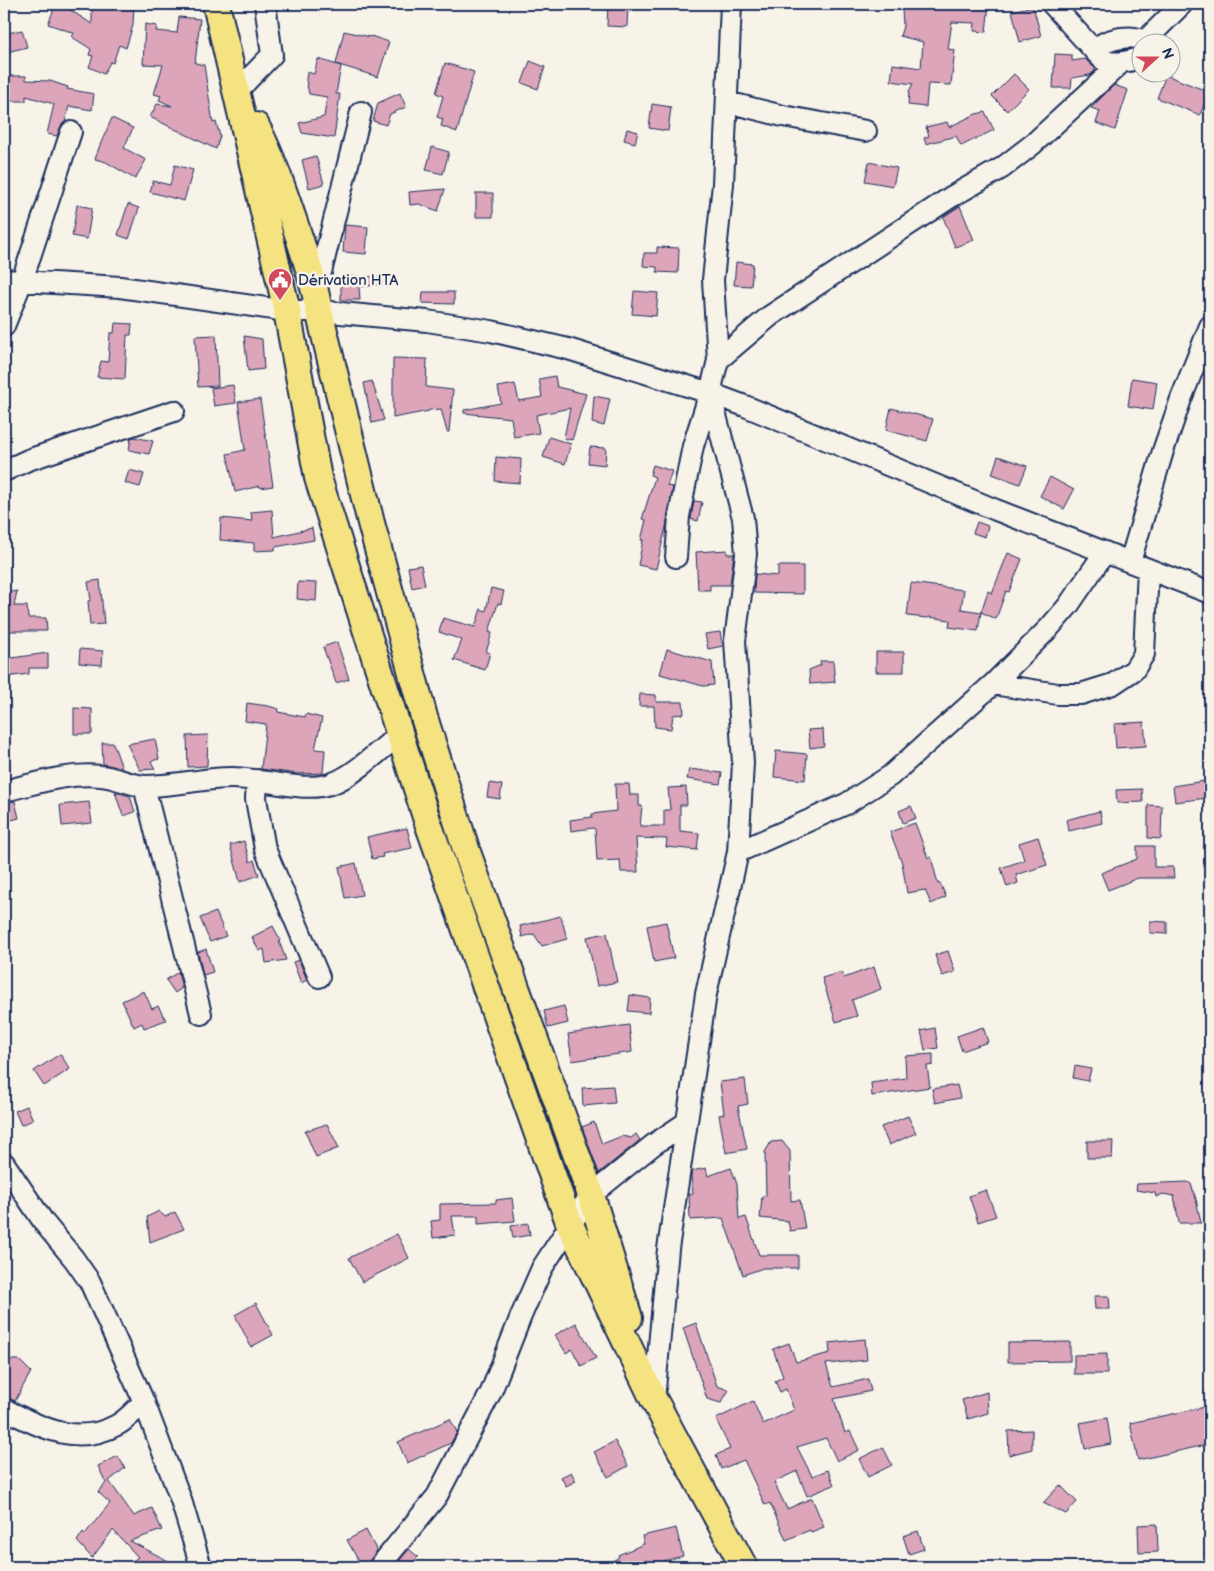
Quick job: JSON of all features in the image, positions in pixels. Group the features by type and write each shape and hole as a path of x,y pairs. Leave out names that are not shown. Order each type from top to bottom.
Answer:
{"main road":[{"path":"216,4 287,311 318,478 426,818 570,1225 654,1400 744,1567"},
{"path":"237,91 268,149 285,194 318,302 372,523 412,674 468,852 591,1195 654,1400"}],"street":[{"path":"237,91 272,55 265,4"},
{"path":"676,556 679,516 693,446 710,393 718,360 713,280 723,184 731,4"},
{"path":"1052,4 1105,61 1122,62 1132,60"},
{"path":"1154,32 1182,4"},
{"path":"1100,57 1099,46 1110,41 1132,38"},
{"path":"718,360 770,316 951,197 1002,168 1033,144 1122,62"},
{"path":"727,102 783,116 866,131"},
{"path":"318,302 361,112"},
{"path":"4,326 13,280 72,132"},
{"path":"13,280 120,287 287,311 318,302 490,331 568,349 710,393 793,424 980,503 1210,593"},
{"path":"1130,562 1163,451 1210,326"},
{"path":"654,1400 668,1249 706,994 738,852 743,763 735,641 746,554 743,518 710,393"},
{"path":"4,471 28,460 174,411"},
{"path":"738,852 846,804 890,776 993,684 1049,628 1062,613 1105,552"},
{"path":"993,684 1058,694 1081,694 1113,684 1134,670 1144,654 1148,569"},
{"path":"386,689 412,674"},
{"path":"4,791 76,776 100,776 144,786 232,778 294,786 320,786 332,784 346,777 400,734"},
{"path":"256,780 256,804 266,849 319,977"},
{"path":"144,786 201,1014"},
{"path":"426,818 453,805"},
{"path":"379,1567 436,1496 491,1392 520,1316 542,1268 570,1225 591,1195 653,1145 687,1122"},
{"path":"4,1163 45,1224 90,1282 144,1402 181,1500 201,1567"},
{"path":"4,1409 37,1425 64,1434 91,1434 118,1425 144,1402"}],"building":[{"path":"56,4 68,4 67,8 92,24 92,4 134,4 133,25 126,48 119,45 113,63 110,62 104,74 89,67 93,56 89,55 91,49 72,37 74,33 48,24"},
{"path":"608,4 628,4 627,27 607,26"},
{"path":"944,4 989,4 986,32 974,31 975,23 952,22 948,49 955,50 951,85 928,84 926,107 908,105 909,91 913,84 891,81 893,64 921,68 923,42 900,36 903,26 902,9 944,7"},
{"path":"1033,6 1041,36 1020,42 1012,11"},
{"path":"179,17 200,19 195,63 204,65 213,123 216,122 220,136 216,149 150,117 157,104 172,106 159,100 161,96 154,94 163,65 143,64 145,24 157,26 156,31 177,33"},
{"path":"22,30 27,47 7,52 4,34"},
{"path":"344,31 371,36 389,42 378,77 336,64"},
{"path":"1055,54 1072,55 1072,61 1085,59 1095,68 1095,71 1090,75 1072,78 1071,88 1053,88"},
{"path":"318,59 341,66 336,94 340,94 334,138 302,133 299,123 324,117 327,97 309,94 306,80 307,72 314,74"},
{"path":"530,61 545,67 538,89 522,83"},
{"path":"445,63 474,72 457,132 441,126 443,119 437,117 443,96 436,93"},
{"path":"1014,74 1029,89 1007,111 992,96"},
{"path":"4,76 26,76 26,80 50,81 68,87 67,89 94,94 92,110 69,106 65,122 57,136 47,134 54,104 26,96 26,101 4,101"},
{"path":"1182,81 1209,92 1200,115 1157,98 1163,82"},
{"path":"1114,85 1128,90 1115,130 1096,123 1100,111 1091,108"},
{"path":"400,93 406,107 390,114 386,125 373,121 378,103"},
{"path":"652,104 671,107 668,131 649,128"},
{"path":"985,112 994,130 961,146 956,136 926,144 924,138 929,136 926,127 947,122 949,127 976,114"},
{"path":"112,118 133,128 124,148 146,160 135,179 106,162 95,159"},
{"path":"627,129 638,132 635,143 624,140"},
{"path":"432,147 449,152 443,174 426,170"},
{"path":"316,156 324,184 309,188 302,160"},
{"path":"869,162 897,168 893,186 865,181"},
{"path":"175,165 193,170 184,201 150,192 153,181 170,185"},
{"path":"445,189 438,211 419,204 410,205 409,192"},
{"path":"476,193 493,193 493,217 476,217"},
{"path":"128,204 139,208 129,239 118,235"},
{"path":"77,205 92,208 87,239 72,236"},
{"path":"960,206 974,240 955,247 943,217"},
{"path":"345,225 368,227 366,254 343,252"},
{"path":"657,247 679,248 678,273 657,272 657,267 643,266 644,253 657,253"},
{"path":"736,262 753,264 751,286 734,285"},
{"path":"341,276 382,277 383,284 359,287 360,300 341,300"},
{"path":"634,291 658,293 656,316 632,314"},
{"path":"423,292 454,292 454,304 422,303"},
{"path":"115,323 132,324 131,335 127,335 125,379 97,377 101,361 108,362 110,333 114,333"},
{"path":"216,335 218,386 198,387 195,336"},
{"path":"244,336 262,339 264,369 248,371"},
{"path":"393,358 427,359 426,387 453,390 449,432 447,432 441,409 393,418"},
{"path":"555,376 557,387 586,394 572,440 564,438 570,408 536,415 539,433 514,437 511,418 464,413 464,410 501,403 498,387 515,384 519,401 542,397 539,379"},
{"path":"1132,378 1157,382 1153,410 1128,406"},
{"path":"372,381 384,420 372,423 364,383"},
{"path":"233,385 236,403 214,406 211,388"},
{"path":"594,396 610,399 604,426 592,423"},
{"path":"260,399 273,486 261,488 260,486 235,492 227,454 245,450 238,402"},
{"path":"891,408 933,419 927,441 886,430"},
{"path":"549,437 571,444 565,464 543,457"},
{"path":"131,438 153,441 149,454 129,450"},
{"path":"590,447 606,448 605,465 588,463"},
{"path":"998,456 1027,466 1020,484 992,474"},
{"path":"496,457 521,459 520,483 495,481"},
{"path":"653,465 672,471 667,486 673,487 656,569 638,565 646,520 642,519 655,477 650,475"},
{"path":"129,470 144,474 140,487 125,483"},
{"path":"1050,477 1074,490 1064,509 1040,496"},
{"path":"694,501 702,502 698,521 691,519"},
{"path":"272,510 274,537 312,528 314,540 275,547 275,550 254,551 254,543 220,540 221,518 252,521 251,512"},
{"path":"977,522 988,526 985,537 973,533"},
{"path":"727,550 727,554 734,554 730,585 710,585 710,590 698,590 696,552"},
{"path":"1008,553 1022,559 1009,592 1006,591 996,619 981,612 988,591 992,593"},
{"path":"421,565 425,585 412,588 408,567"},
{"path":"778,566 803,566 803,594 754,593 755,574 778,576"},
{"path":"100,580 104,624 90,625 88,601 91,600 88,582"},
{"path":"298,582 317,583 316,601 297,599"},
{"path":"911,583 964,590 961,609 981,612 978,631 949,627 950,620 907,616"},
{"path":"491,588 504,591 501,604 498,603 489,632 492,633 486,652 490,653 485,670 454,660 462,640 439,632 443,618 475,627 481,609 486,611"},
{"path":"17,591 14,606 27,606 28,618 46,618 47,631 4,631 4,593"},
{"path":"720,632 723,646 708,649 705,634"},
{"path":"337,642 349,679 336,683 323,647"},
{"path":"80,649 103,651 102,665 79,663"},
{"path":"667,649 712,662 714,685 703,686 660,674"},
{"path":"876,652 904,652 904,672 876,672"},
{"path":"48,653 48,668 29,668 29,674 5,677 4,659"},
{"path":"820,661 833,661 835,682 810,684 809,670 821,665"},
{"path":"640,694 656,695 656,702 683,702 684,714 673,715 671,729 655,727 654,706 639,706"},
{"path":"247,703 279,709 278,712 305,717 306,714 322,718 315,749 325,750 323,773 298,774 261,769 266,724 245,721"},
{"path":"74,708 92,709 92,734 74,734"},
{"path":"1144,722 1146,746 1116,748 1114,724"},
{"path":"823,729 824,746 810,748 808,730"},
{"path":"208,735 207,766 188,767 187,736"},
{"path":"155,739 159,759 151,761 155,769 140,770 127,744"},
{"path":"102,743 113,743 122,768 103,764"},
{"path":"776,751 807,754 805,780 774,777"},
{"path":"689,769 722,773 720,784 687,779"},
{"path":"1204,781 1207,798 1175,802 1173,786"},
{"path":"489,783 502,785 500,799 487,797"},
{"path":"615,784 629,784 630,795 639,795 639,806 642,806 640,826 664,826 664,810 670,810 668,788 686,787 687,805 680,805 680,831 699,833 697,850 666,847 667,839 636,838 638,872 621,872 620,860 597,861 595,829 571,831 570,820 592,817 592,814 616,811"},
{"path":"1142,789 1143,802 1117,803 1116,790"},
{"path":"115,792 130,796 135,812 123,816"},
{"path":"15,801 19,818 4,822 4,803"},
{"path":"89,802 92,823 62,826 60,805"},
{"path":"1148,805 1162,806 1161,839 1148,838"},
{"path":"911,806 916,818 903,823 899,811"},
{"path":"1100,811 1102,823 1069,831 1066,820"},
{"path":"915,823 928,858 931,857 938,884 940,883 946,897 931,904 925,890 907,893 902,863 890,832"},
{"path":"407,828 412,848 382,854 383,857 372,859 367,837"},
{"path":"1038,837 1047,865 1016,875 1018,883 1007,887 1001,868 1024,860 1019,843"},
{"path":"244,841 250,862 254,860 259,875 240,882 230,845"},
{"path":"1137,846 1154,846 1154,867 1173,867 1174,878 1138,878 1108,890 1101,873 1137,859"},
{"path":"356,863 362,895 345,898 339,867"},
{"path":"216,912 226,936 210,942 200,918"},
{"path":"561,916 567,939 542,946 534,934 522,937 520,926"},
{"path":"1150,921 1167,922 1167,934 1150,933"},
{"path":"666,922 674,958 654,962 647,926"},
{"path":"273,926 280,940 286,960 266,963 264,949 259,951 252,937"},
{"path":"607,933 617,982 597,986 587,937"},
{"path":"206,949 213,972 203,975 198,952"},
{"path":"948,951 955,972 942,976 935,955"},
{"path":"299,960 307,980 301,983 293,962"},
{"path":"874,967 881,989 852,1000 857,1016 836,1022 822,978 842,972 844,978"},
{"path":"178,972 182,988 175,993 166,980"},
{"path":"144,991 152,1009 158,1006 166,1020 144,1028 142,1023 134,1027 122,1001"},
{"path":"630,995 650,998 649,1013 628,1011"},
{"path":"564,1006 568,1023 548,1028 544,1011"},
{"path":"629,1025 632,1052 572,1061 568,1034"},
{"path":"983,1027 988,1042 962,1051 957,1036"},
{"path":"935,1028 938,1048 925,1050 921,1031"},
{"path":"60,1054 70,1069 44,1086 34,1071"},
{"path":"933,1054 933,1065 927,1066 930,1087 872,1096 871,1083 906,1078 905,1056"},
{"path":"1075,1066 1091,1069 1088,1081 1073,1078"},
{"path":"745,1079 748,1104 738,1106 747,1149 726,1153 719,1115 724,1114 720,1082"},
{"path":"957,1085 960,1098 935,1103 932,1089"},
{"path":"613,1086 615,1103 583,1106 582,1088"},
{"path":"27,1106 33,1120 21,1125 15,1111"},
{"path":"908,1116 916,1133 889,1145 881,1127"},
{"path":"594,1122 602,1144 622,1136 631,1138 636,1134 640,1140 599,1173 582,1127"},
{"path":"327,1124 339,1148 316,1157 305,1131"},
{"path":"782,1141 790,1151 791,1201 800,1200 805,1229 790,1231 788,1221 760,1218 762,1196 766,1196 765,1152 771,1142"},
{"path":"1087,1141 1113,1141 1112,1158 1087,1158"},
{"path":"706,1168 708,1176 731,1168 737,1184 739,1219 746,1217 759,1255 798,1255 798,1268 763,1268 743,1275 723,1218 690,1220 689,1194 693,1194 692,1171"},
{"path":"1188,1182 1191,1184 1196,1199 1201,1223 1179,1223 1174,1196 1163,1194 1156,1197 1155,1193 1136,1190 1137,1184"},
{"path":"986,1190 996,1216 978,1222 969,1196"},
{"path":"512,1198 515,1221 478,1224 478,1216 452,1216 455,1235 433,1238 431,1221 440,1220 440,1204 496,1203 496,1200"},
{"path":"159,1211 165,1217 175,1212 184,1229 150,1242 147,1217"},
{"path":"528,1223 530,1235 513,1238 511,1226"},
{"path":"397,1234 409,1258 362,1282 349,1258"},
{"path":"1094,1296 1109,1296 1110,1309 1095,1309"},
{"path":"256,1303 273,1335 251,1347 235,1315"},
{"path":"576,1323 596,1358 581,1366 572,1349 566,1353 555,1335"},
{"path":"696,1323 717,1386 729,1390 721,1403 707,1399 683,1328"},
{"path":"865,1339 867,1360 826,1364 833,1387 868,1379 871,1391 834,1399 845,1433 850,1431 859,1450 837,1461 826,1438 797,1447 812,1476 828,1470 834,1485 807,1496 797,1471 774,1482 787,1509 812,1498 824,1527 811,1532 810,1530 786,1540 770,1503 765,1505 744,1460 721,1469 716,1455 730,1449 716,1419 753,1401 763,1424 794,1410 786,1389 780,1392 775,1381 783,1377 773,1349 789,1343 796,1362 830,1353 829,1343"},
{"path":"1070,1342 1070,1361 1008,1362 1008,1343"},
{"path":"1107,1354 1107,1374 1074,1374 1074,1355"},
{"path":"4,1360 19,1360 31,1372 15,1401 4,1396"},
{"path":"987,1392 988,1413 968,1419 962,1400"},
{"path":"1210,1406 1210,1444 1138,1460 1130,1423"},
{"path":"1107,1418 1111,1444 1085,1449 1080,1423"},
{"path":"450,1419 457,1432 451,1443 407,1463 398,1442"},
{"path":"1032,1430 1032,1449 1009,1455 1008,1431"},
{"path":"615,1441 628,1466 608,1477 594,1452"},
{"path":"883,1447 892,1465 868,1477 859,1459"},
{"path":"118,1456 125,1468 109,1481 134,1516 152,1508 162,1530 130,1541 180,1567 124,1567 138,1557 113,1530 92,1558 77,1541 110,1503 98,1492 106,1483 98,1466"},
{"path":"571,1472 576,1481 566,1486 561,1477"},
{"path":"1060,1485 1077,1502 1066,1514 1043,1503"},
{"path":"1157,1524 1158,1552 1139,1553 1138,1525"},
{"path":"676,1528 683,1556 639,1567 603,1567 619,1557 618,1555 644,1544 642,1536"},
{"path":"366,1530 377,1551 367,1567 362,1567 347,1540"},
{"path":"918,1531 924,1549 909,1554 903,1536"},
{"path":"409,1549 418,1557 408,1567 394,1567"}],"place":[{"name":"Dérivation HTA","path":"280,301"}]}
